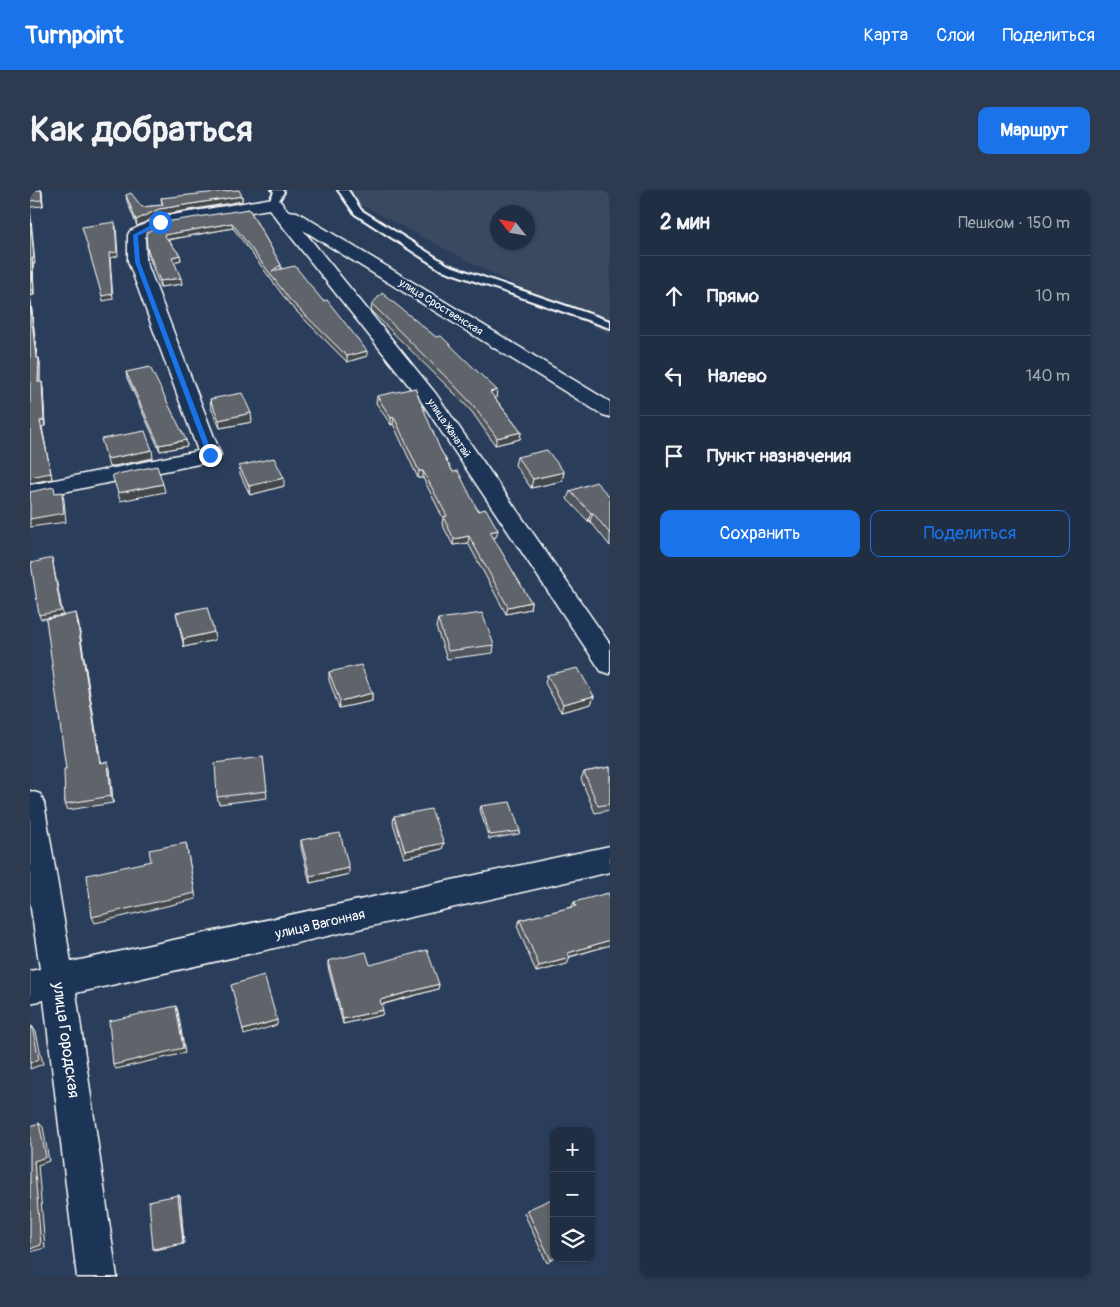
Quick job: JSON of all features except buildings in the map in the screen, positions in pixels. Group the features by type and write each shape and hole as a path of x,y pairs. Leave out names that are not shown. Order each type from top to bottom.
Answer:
{"street":[{"name":"улица Сроственская","path":"275,197 610,411"},
{"path":"30,492 210,455 137,262 136,235 160,222 275,197"},
{"name":"улица Жанатай","path":"275,197 429,398 610,664"},
{"name":"улица Городская","path":"30,803 44,984 98,1277"},
{"name":"улица Вагонная","path":"44,984 610,859"}],"lane":[{"path":"343,190 358,212 444,267 610,325"}],"shaded area":[{"path":"344,190 610,190 610,335 356,202"}],"route":[{"path":"160,222 136,235 137,262 210,455"}]}
